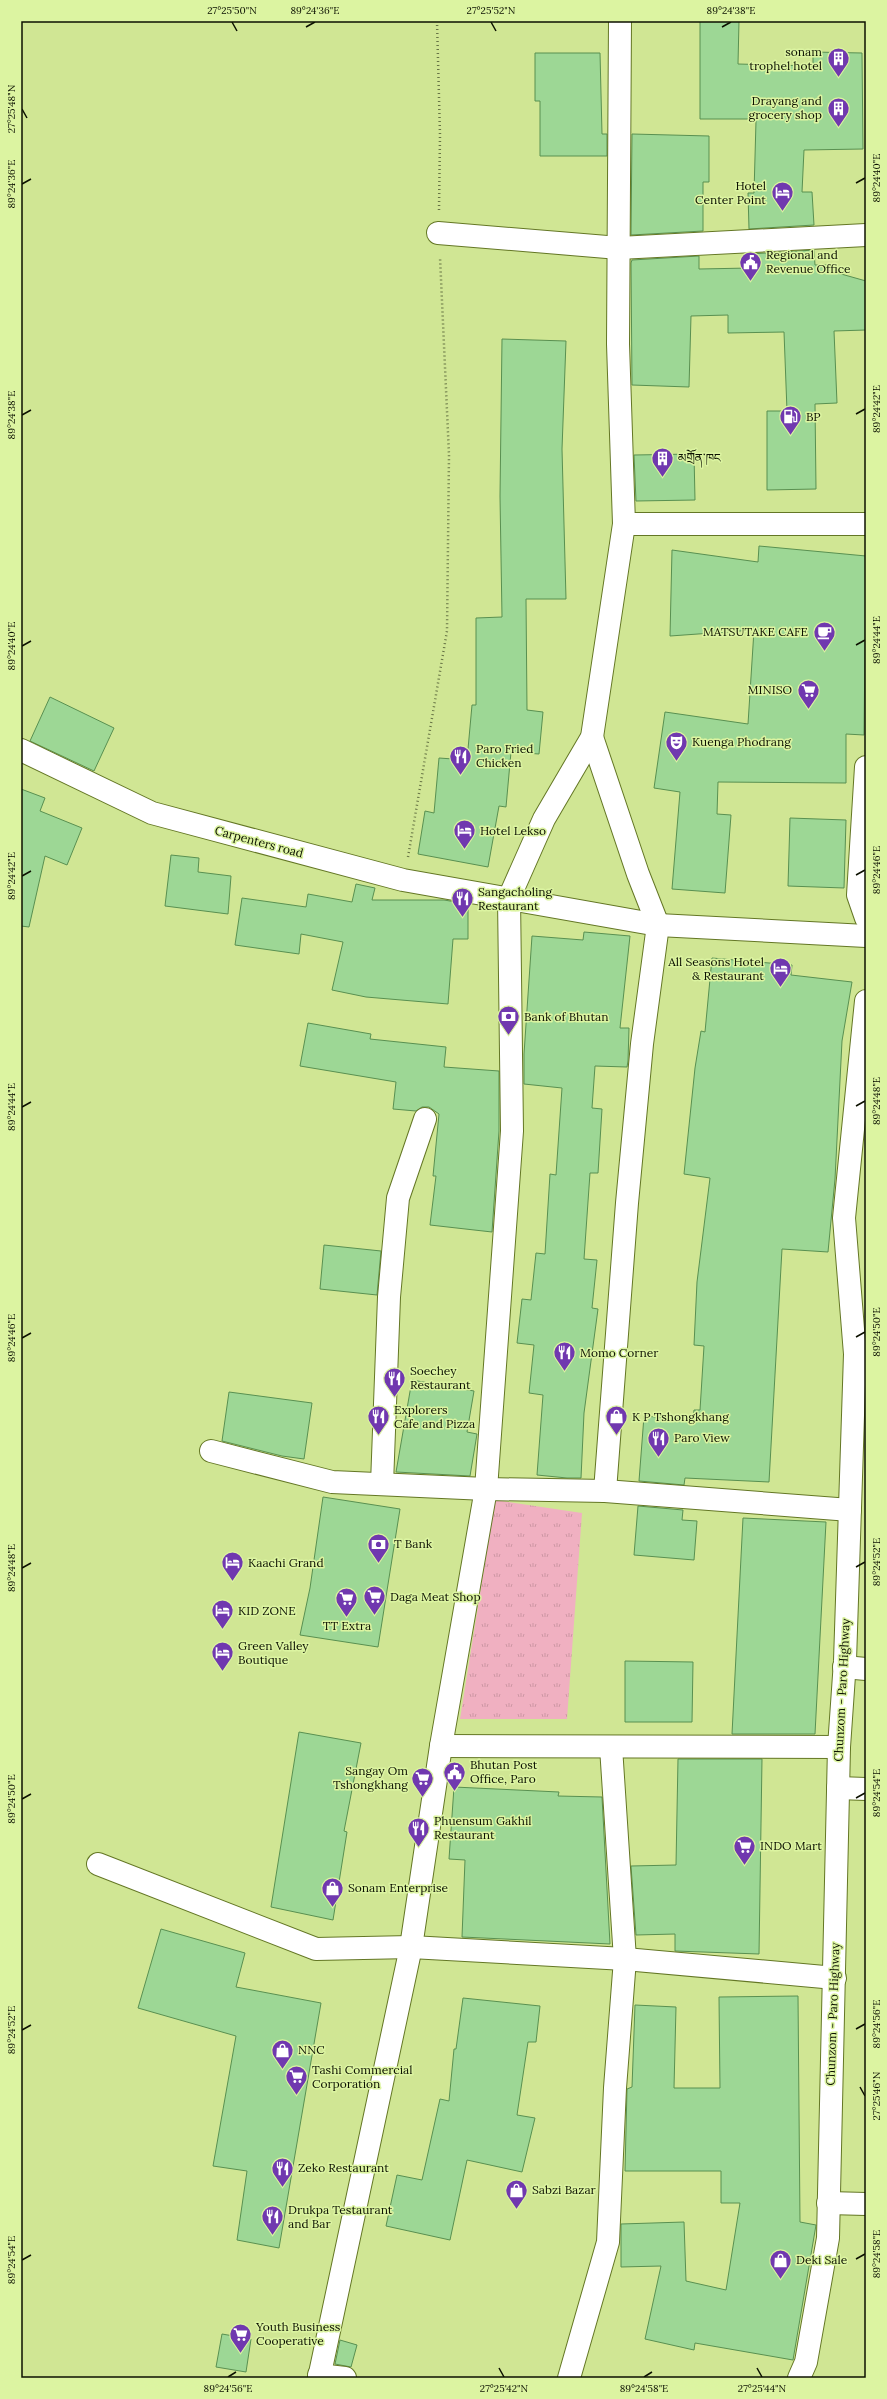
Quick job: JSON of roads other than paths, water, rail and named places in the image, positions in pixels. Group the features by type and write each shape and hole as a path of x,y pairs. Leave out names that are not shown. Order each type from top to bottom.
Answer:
{"street":[{"path":"345,2378 319,2376 412,1947 441,1746 486,1488 512,1131 509,898 544,819 592,737 624,524 618,344 620,21"},
{"path":"438,233 619,248 866,235"},
{"path":"624,524 866,524"},
{"path":"592,737 638,874 658,925 642,1044 628,1195 605,1491"},
{"name":"Carpenters road","path":"21,750 152,813 403,880 658,925 866,936"},
{"path":"866,767 858,895 866,918"},
{"name":"Chunzom - Paro Highway","path":"800,2378 806,2362 828,2238 839,1747 844,1667 855,1354 844,1218 866,1001"},
{"path":"382,1484 388,1297 398,1198 424,1119"},
{"path":"211,1451 332,1482 605,1491 850,1510"},
{"path":"844,1667 866,1669"},
{"path":"441,1746 839,1747"},
{"path":"569,2378 608,2242 615,2088 625,1959 611,1747"},
{"path":"838,1788 866,1789"},
{"path":"98,1864 316,1949 412,1947 625,1959 835,1978"},
{"path":"828,2203 866,2204"}],"place":[{"name":"sonam trophel hotel","path":"838,78"},
{"name":"Drayang and grocery shop","path":"838,128"},
{"name":"Hotel Center Point","path":"782,212"},
{"name":"Regional and Revenue Office","path":"751,282"},
{"name":"BP","path":"791,436"},
{"name":"མགྲོན་ཁང","path":"663,478"},
{"name":"MATSUTAKE CAFE","path":"824,652"},
{"name":"MINISO","path":"808,710"},
{"name":"Kuenga Phodrang","path":"677,762"},
{"name":"Paro Fried Chicken","path":"461,776"},
{"name":"Hotel Lekso","path":"464,850"},
{"name":"Sangacholing Restaurant","path":"463,918"},
{"name":"All Seasons Hotel & Restaurant","path":"780,988"},
{"name":"Bank of Bhutan","path":"508,1036"},
{"name":"Momo Corner","path":"564,1372"},
{"name":"Soechey Restaurant","path":"394,1398"},
{"name":"Explorers Cafe and Pizza","path":"378,1436"},
{"name":"K P Tshongkhang","path":"617,1436"},
{"name":"Paro View","path":"659,1458"},
{"name":"T Bank","path":"379,1564"},
{"name":"Kaachi Grand","path":"232,1582"},
{"name":"Daga Meat Shop","path":"374,1616"},
{"name":"TT Extra","path":"347,1618"},
{"name":"KID ZONE","path":"223,1630"},
{"name":"Green Valley Boutique","path":"223,1672"},
{"name":"Bhutan Post Office, Paro","path":"455,1792"},
{"name":"Sangay Om Tshongkhang","path":"423,1798"},
{"name":"Phuensum Gakhil Restaurant","path":"419,1848"},
{"name":"INDO Mart","path":"745,1866"},
{"name":"Sonam Enterprise","path":"332,1908"},
{"name":"NNC","path":"282,2070"},
{"name":"Tashi Commercial Corporation","path":"296,2096"},
{"name":"Zeko Restaurant","path":"282,2188"},
{"name":"Sabzi Bazar","path":"516,2210"},
{"name":"Drukpa Testaurant and Bar","path":"272,2236"},
{"name":"Deki Sale","path":"780,2280"},
{"name":"Youth Business Cooperative","path":"240,2354"}]}
